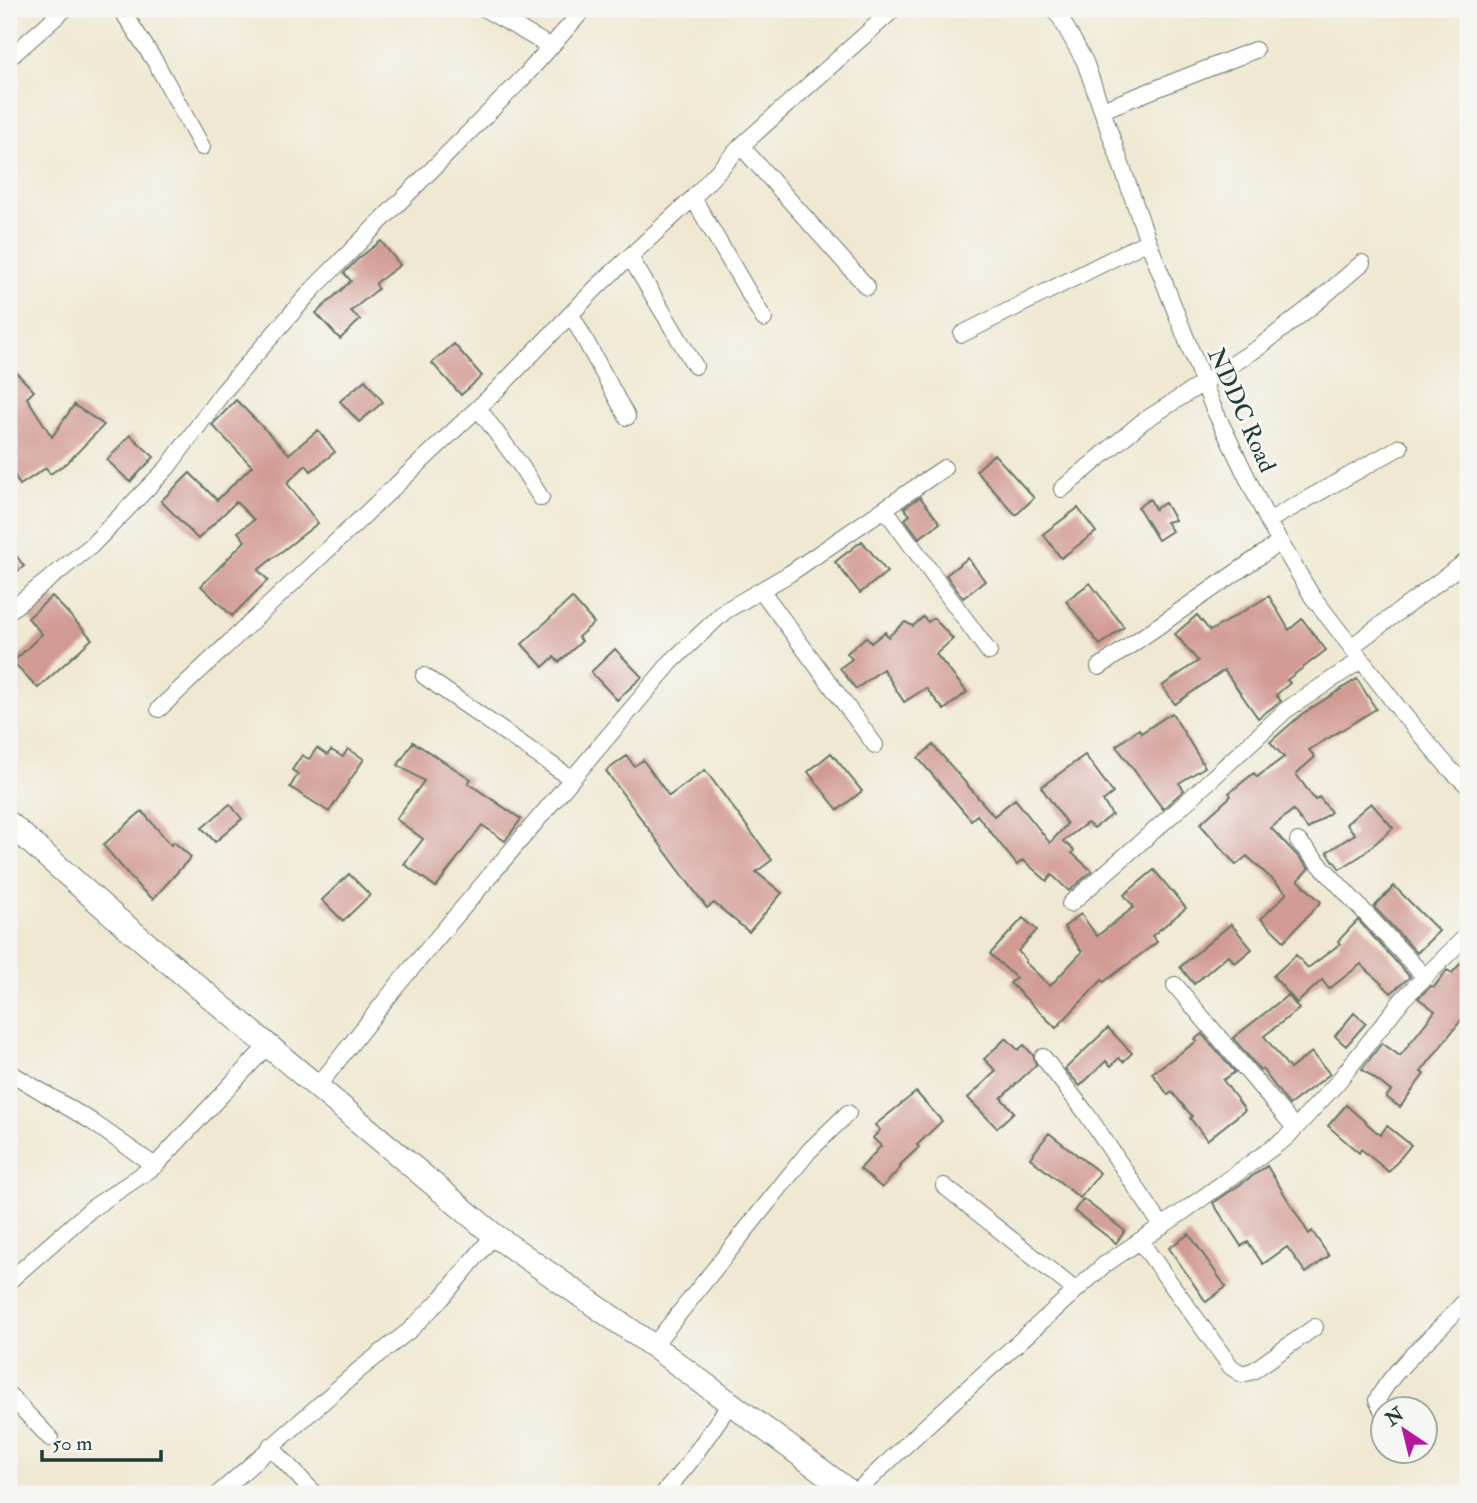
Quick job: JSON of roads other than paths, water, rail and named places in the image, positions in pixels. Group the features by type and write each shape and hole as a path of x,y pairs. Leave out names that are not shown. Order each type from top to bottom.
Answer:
{"street":[{"path":"9,58 65,9"},
{"path":"121,9 156,63 202,147"},
{"path":"485,9 551,47"},
{"path":"9,611 91,546 168,467 223,392 313,289 515,87 584,9"},
{"path":"159,709 478,408 629,257 693,198 741,146 894,9"},
{"name":"NDDC Road","path":"1052,9 1060,17 1085,62 1148,241 1203,383 1268,521 1312,596 1426,741 1468,786"},
{"path":"1102,110 1255,50"},
{"path":"741,146 867,287"},
{"path":"693,198 764,319"},
{"path":"962,334 1148,241"},
{"path":"629,257 695,366"},
{"path":"1062,489 1142,422 1258,348 1362,263"},
{"path":"571,314 627,418"},
{"path":"478,408 541,498"},
{"path":"1268,521 1400,447"},
{"path":"317,1087 400,982 672,661 725,611 789,574 944,468"},
{"path":"885,509 989,652"},
{"path":"1098,667 1280,542"},
{"path":"1070,904 1286,710 1468,561"},
{"path":"761,590 875,745"},
{"path":"424,676 572,779"},
{"path":"9,823 125,926 494,1235 653,1346 854,1494 1104,1265 1286,1138 1337,1083 1402,1000 1468,934"},
{"path":"1298,841 1424,976"},
{"path":"1175,985 1295,1128"},
{"path":"9,1281 91,1209 155,1166 267,1046"},
{"path":"1043,1057 1086,1113 1162,1226"},
{"path":"9,1072 92,1121 155,1166"},
{"path":"653,1346 809,1151 848,1113"},
{"path":"943,1186 1075,1290"},
{"path":"218,1494 270,1446 410,1330 442,1298 494,1235"},
{"path":"1140,1241 1231,1367 1242,1374 1253,1371 1315,1327"},
{"path":"1380,1394 1401,1367 1465,1308"},
{"path":"9,1395 51,1438"},
{"path":"663,1494 688,1464 730,1404"},
{"path":"270,1446 315,1494"}]}
